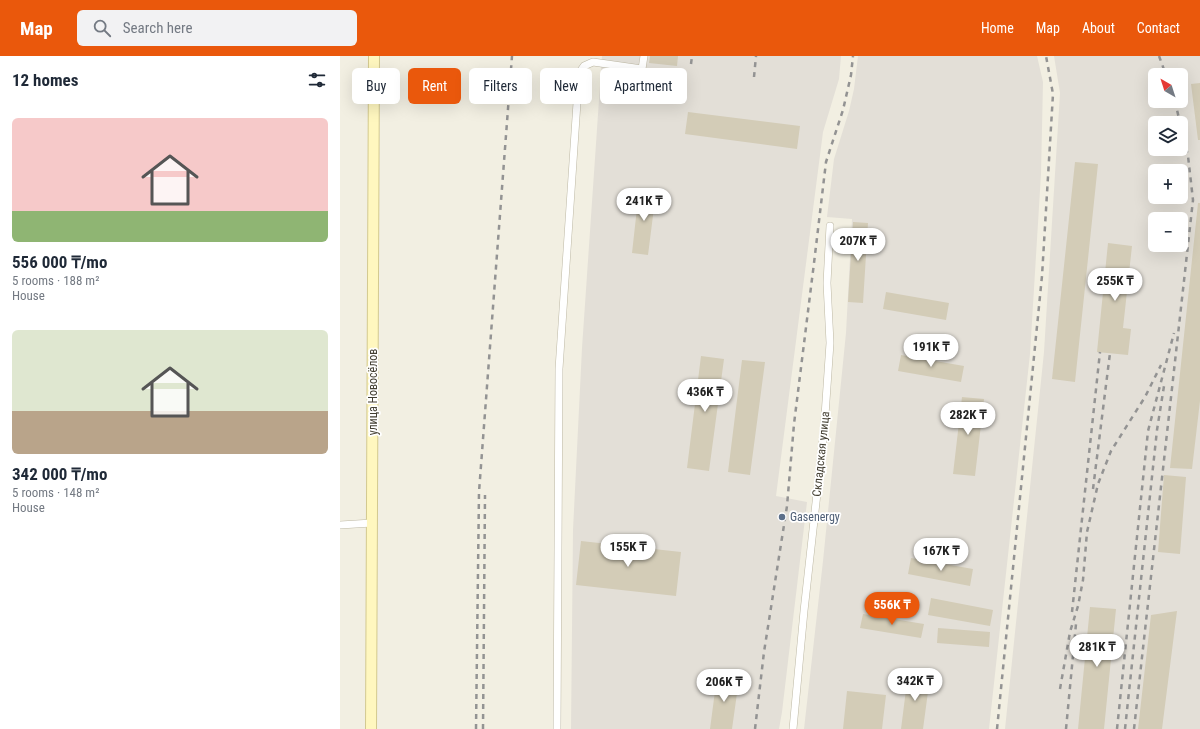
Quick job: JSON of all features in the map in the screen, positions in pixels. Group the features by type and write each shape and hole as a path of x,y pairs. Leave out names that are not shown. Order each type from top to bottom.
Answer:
{"street":[{"name":"улица Новосёлов","path":"371,729 374,56"},
{"path":"557,729 559,369 579,73 584,66 593,62 642,69 644,56"},
{"name":"Складская улица","path":"793,729 824,422 830,343 827,283 830,226"},
{"path":"340,525 372,523"}],"shaded area":[{"path":"602,56 841,56 839,79 823,132 776,496 807,502 779,729 571,729 573,530 582,348 600,85 600,104 687,104 687,68 601,68"},
{"path":"858,56 1037,56 1043,82 1041,174 1030,354 989,729 804,729 846,333 852,219 827,217 834,159 849,111 854,89"},
{"path":"1054,56 1200,56 1200,729 1005,729 1044,352 1060,93"}],"building":[{"path":"650,56 678,56 677,66 649,63"},
{"path":"1200,83 1200,140 1198,140 1191,84"},
{"path":"688,112 800,126 797,149 685,134"},
{"path":"1075,162 1098,164 1075,382 1052,379"},
{"path":"639,190 656,192 648,255 632,253"},
{"path":"1198,203 1200,203 1200,401 1192,469 1170,468"},
{"path":"853,222 868,223 863,303 848,302"},
{"path":"1108,243 1132,246 1123,328 1131,329 1128,355 1097,352"},
{"path":"886,292 949,303 946,320 883,309"},
{"path":"901,355 964,366 961,382 898,371"},
{"path":"701,356 724,359 709,471 687,468"},
{"path":"742,360 765,362 750,475 728,472"},
{"path":"962,397 984,399 975,476 953,474"},
{"path":"1164,475 1186,477 1180,554 1158,552"},
{"path":"581,541 681,552 676,596 576,585"},
{"path":"911,558 973,569 970,586 908,574"},
{"path":"931,598 993,610 990,626 928,615"},
{"path":"1090,607 1116,609 1104,729 1078,729"},
{"path":"1177,611 1162,729 1138,729 1151,615"},
{"path":"863,614 924,624 921,638 860,628"},
{"path":"938,628 990,632 989,647 937,643"},
{"path":"908,674 930,677 923,729 901,729"},
{"path":"717,676 739,679 732,729 710,729"},
{"path":"847,691 886,695 882,729 843,729"}],"railway":[{"path":"476,729 479,492 512,56"},
{"path":"691,64 692,56"},
{"path":"754,77 756,56"},
{"path":"755,729 764,652 787,506 794,424 826,162 843,110 851,75 853,56"},
{"path":"997,729 1042,276 1053,94 1046,56"},
{"path":"1159,56 1163,68"},
{"path":"1177,108 1178,116"},
{"path":"1134,729 1193,200 1188,156"},
{"path":"1117,729 1148,431 1174,333"},
{"path":"1072,612 1100,352"},
{"path":"1093,489 1110,353"},
{"path":"1060,689 1070,632 1078,606 1083,580 1087,532 1098,484 1111,451 1145,397 1161,365"},
{"path":"1125,729 1157,430 1164,386"},
{"path":"483,729 485,495"},
{"path":"1066,729 1076,624"}],"place":[{"name":"Gasenergy","path":"782,517"}]}
